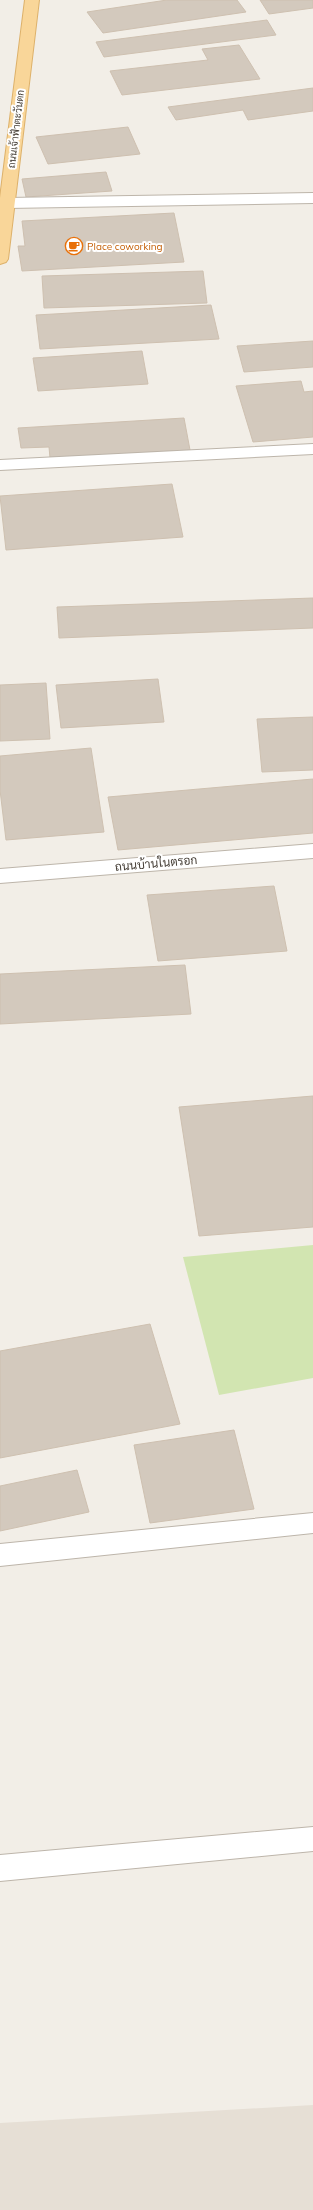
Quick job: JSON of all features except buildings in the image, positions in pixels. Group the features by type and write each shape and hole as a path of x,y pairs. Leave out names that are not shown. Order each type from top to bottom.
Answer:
{"main road":[{"name":"ถนนเจ้าฟ้าตะวันตก","path":"0,259 32,0"}],"street":[{"path":"7,203 313,198"},
{"path":"0,465 313,449"},
{"name":"ถนนบ้านในตรอก","path":"0,876 313,850"},
{"path":"0,1556 313,1523"},
{"path":"0,1868 313,1840"}],"shaded area":[{"path":"313,2105 313,2210 0,2210 0,2123"}],"green space":[{"path":"313,1245 313,1378 219,1395 183,1257"}],"place":[{"name":"Place coworking","path":"74,246"}]}
